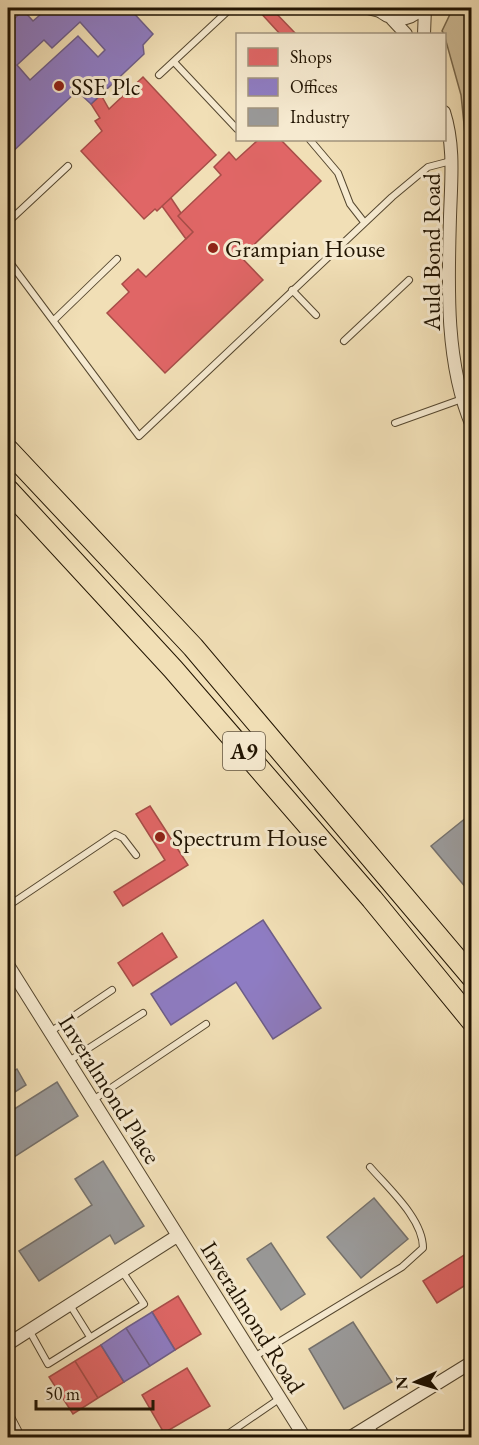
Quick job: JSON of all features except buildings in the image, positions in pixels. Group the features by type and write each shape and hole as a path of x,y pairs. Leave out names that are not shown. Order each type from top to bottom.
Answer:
{"highway":[{"name":"A9","path":"8,450 193,647 471,977"},
{"name":"A9","path":"8,490 173,669 372,899 471,1021"}],"street":[{"path":"384,14 407,18 423,8"},
{"path":"423,8 424,33"},
{"path":"384,14 405,33"},
{"name":"Auld Bond Road","path":"446,119 452,161 447,297 457,374 471,426"},
{"name":"Inveralmond Place","path":"8,965 177,1236"},
{"name":"Inveralmond Road","path":"8,1344 177,1236 305,1437"},
{"path":"349,1437 471,1362"}],"lane":[{"path":"159,75 231,8"},
{"path":"356,8 384,14"},
{"path":"174,62 236,128"},
{"path":"311,141 338,173 350,204 364,222"},
{"path":"8,260 139,436 364,222 428,167 452,161"},
{"path":"8,222 68,166"},
{"path":"54,320 117,259"},
{"path":"344,341 409,280"},
{"path":"292,290 316,315"},
{"path":"395,423 462,399"},
{"path":"8,906 115,834 123,838 136,855"},
{"path":"49,1032 112,990"},
{"path":"68,1061 142,1013"},
{"path":"92,1100 206,1024"},
{"path":"254,1357 402,1267 423,1248 423,1236 404,1205 370,1167"},
{"path":"29,1330 48,1364 144,1304 122,1271"},
{"path":"70,1304 90,1337"},
{"path":"222,1437 279,1399"},
{"path":"8,1411 22,1437"},
{"path":"370,1425 378,1437"}],"shaded area":[{"path":"453,8 471,8 471,192 461,95 446,41 446,33 442,31"}],"place":[{"name":"SSE Plc","path":"59,86"},
{"name":"Grampian House","path":"213,248"},
{"name":"Spectrum House","path":"160,837"}]}
